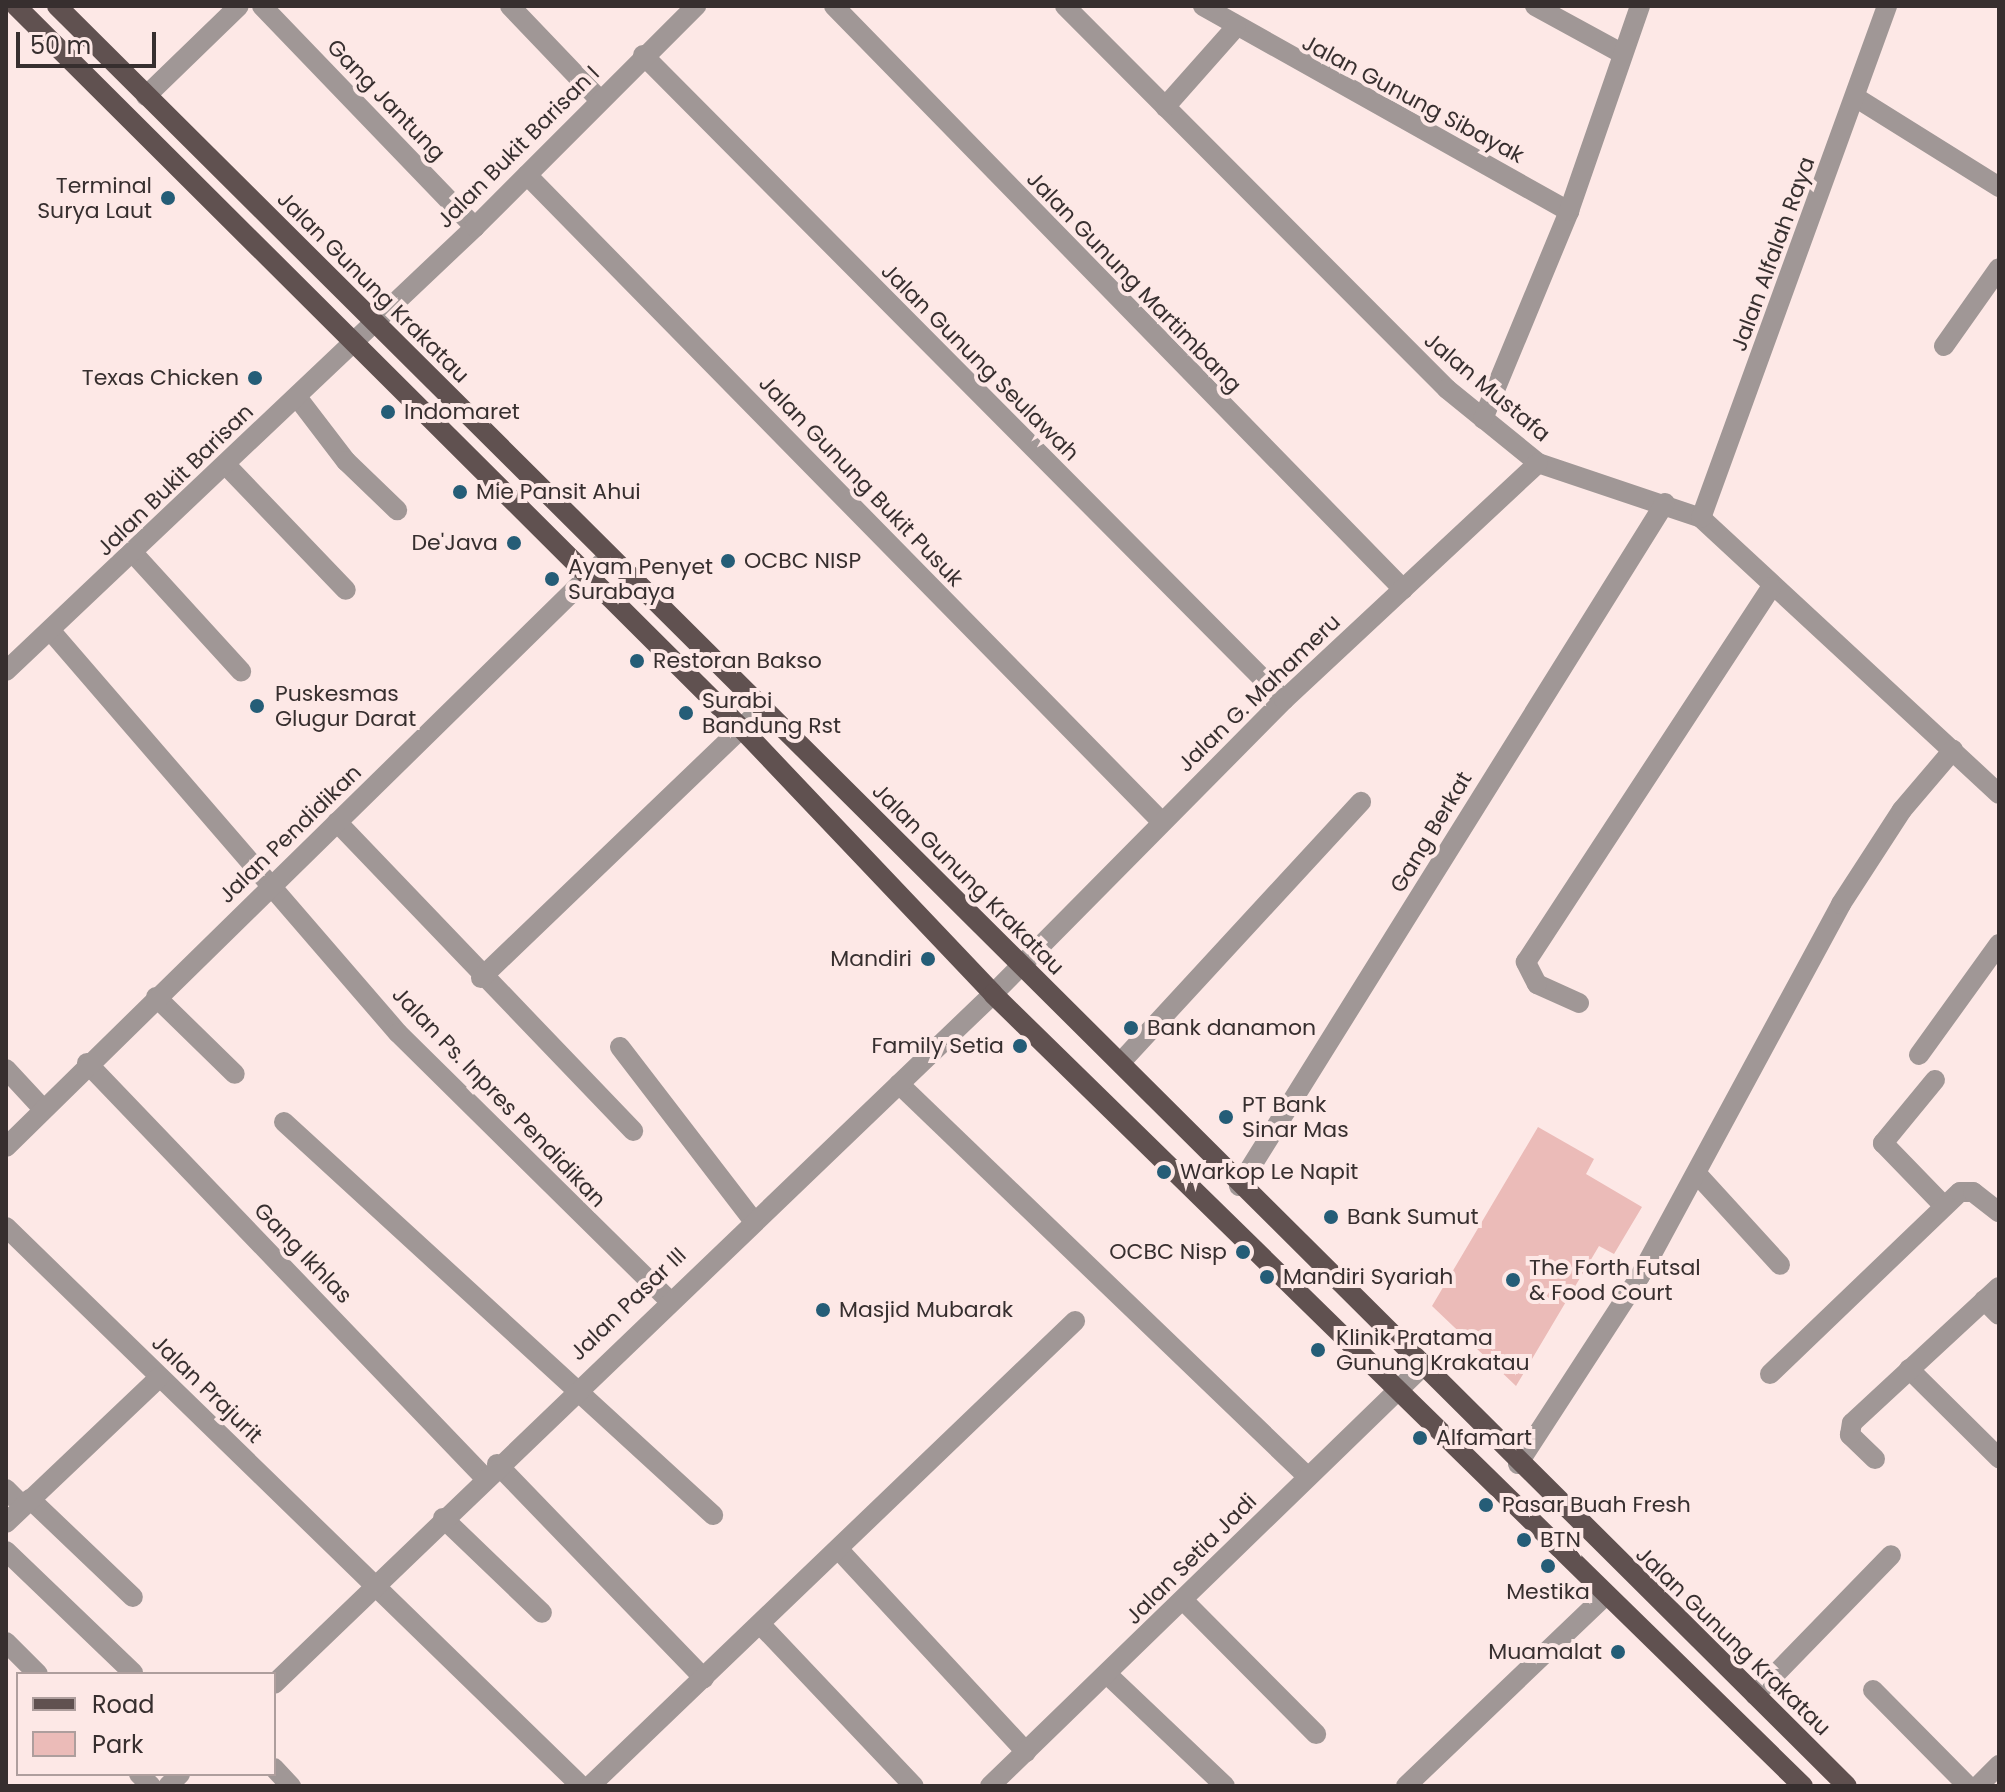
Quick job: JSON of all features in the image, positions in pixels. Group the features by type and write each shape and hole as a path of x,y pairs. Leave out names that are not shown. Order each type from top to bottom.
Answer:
{"main road":[{"path":"16,6 741,728 993,994 1400,1391 1604,1597 1803,1786"},
{"name":"Jalan Gunung Krakatau","path":"57,6 608,557 1121,1062 1239,1186 1424,1365 1518,1464 1847,1786"}],"street":[{"path":"146,96 239,6"},
{"name":"Gang Jantung","path":"262,6 475,227"},
{"path":"510,6 599,99"},
{"name":"Jalan Bukit Barisan I","path":"373,321 475,227 599,99 696,6"},
{"name":"Jalan Gunung Martimbang","path":"834,6 1403,589"},
{"name":"Jalan Mustafa","path":"1065,6 1316,264 1483,419 1538,463 1665,503 1701,518 1771,587 1999,794"},
{"name":"Jalan Gunung Sibayak","path":"1203,6 1569,211"},
{"path":"1535,6 1623,54"},
{"path":"1483,419 1569,211 1640,6"},
{"name":"Jalan Alfalah Raya","path":"1701,518 1887,6"},
{"path":"1165,107 1236,27"},
{"name":"Jalan Gunung Seulawah","path":"643,55 1284,700"},
{"path":"1855,97 1999,187"},
{"name":"Jalan Gunung Bukit Pusuk","path":"527,175 1160,820"},
{"path":"1944,346 1999,268"},
{"name":"Jalan Bukit Barisan","path":"6,671 134,554 373,321"},
{"path":"297,397 335,449 397,510"},
{"name":"Jalan G. Mahameru","path":"1021,965 1160,820 1538,463"},
{"path":"226,465 346,590"},
{"name":"Gang Berkat","path":"1239,1186 1665,503"},
{"path":"134,554 241,671"},
{"name":"Jalan Pendidikan","path":"6,1147 87,1063 608,557"},
{"path":"1579,1003 1537,984 1526,962 1771,587"},
{"name":"Jalan Ps. Inpres Pendidikan","path":"50,630 398,1033 668,1299"},
{"path":"481,978 762,709"},
{"path":"1518,1464 1640,1276 1841,904 1902,810 1953,750"},
{"path":"1121,1062 1361,802"},
{"path":"337,822 481,978 633,1131"},
{"path":"1919,1055 1999,944"},
{"name":"Jalan Pasar III","path":"276,1682 668,1299 899,1084 1021,965"},
{"path":"156,997 235,1074"},
{"path":"620,1047 752,1219"},
{"name":"Gang Ikhlas","path":"87,1063 491,1470 704,1678"},
{"path":"6,1069 43,1109"},
{"path":"1935,1080 1883,1143 1943,1205"},
{"path":"899,1084 1308,1477"},
{"path":"284,1122 713,1515"},
{"path":"1697,1174 1780,1265"},
{"path":"1770,1374 1835,1319 1943,1205 1969,1189 1999,1212"},
{"name":"Jalan Prajurit","path":"6,1227 581,1786"},
{"path":"1875,1459 1849,1427 1909,1369 1994,1301"},
{"path":"590,1786 842,1554 1075,1321"},
{"name":"Jalan Setia Jadi","path":"990,1786 1108,1675 1424,1365"},
{"path":"1909,1369 1999,1458"},
{"path":"6,1523 160,1377"},
{"path":"6,1489 27,1502 133,1597"},
{"path":"443,1518 542,1613"},
{"path":"6,1551 132,1672"},
{"path":"842,1554 1026,1752"},
{"path":"1755,1695 1891,1555"},
{"path":"1406,1786 1604,1597"},
{"path":"1183,1600 1316,1734"},
{"path":"764,1628 914,1786"},
{"path":"6,1642 36,1672"},
{"path":"1108,1675 1225,1786"},
{"path":"1873,1690 1968,1786"},
{"path":"1978,1786 1999,1765"},
{"path":"276,1770 291,1786"}],"green space":[{"name":"The Forth Futsal & Food Court","path":"1538,1127 1594,1159 1586,1174 1642,1207 1614,1254 1599,1246 1516,1386 1432,1306"}],"place":[{"name":"Terminal Surya Laut","path":"168,198"},
{"name":"Texas Chicken","path":"255,378"},
{"name":"Indomaret","path":"388,412"},
{"name":"Mie Pansit Ahui","path":"460,492"},
{"name":"De'Java","path":"514,543"},
{"name":"OCBC NISP","path":"728,561"},
{"name":"Ayam Penyet Surabaya","path":"552,579"},
{"name":"Restoran Bakso","path":"637,661"},
{"name":"Puskesmas Glugur Darat","path":"257,706"},
{"name":"Surabi Bandung Rst","path":"686,713"},
{"name":"Mandiri","path":"928,959"},
{"name":"Bank danamon","path":"1131,1028"},
{"name":"Family Setia","path":"1020,1046"},
{"name":"PT Bank Sinar Mas","path":"1226,1117"},
{"name":"Warkop Le Napit","path":"1164,1172"},
{"name":"Bank Sumut","path":"1331,1217"},
{"name":"OCBC Nisp","path":"1243,1252"},
{"name":"Mandiri Syariah","path":"1267,1277"},
{"name":"The Forth Futsal & Food Court","path":"1513,1280"},
{"name":"Masjid Mubarak","path":"823,1310"},
{"name":"Klinik Pratama Gunung Krakatau","path":"1318,1350"},
{"name":"Alfamart","path":"1420,1438"},
{"name":"Pasar Buah Fresh","path":"1486,1505"},
{"name":"BTN","path":"1524,1540"},
{"name":"Mestika","path":"1548,1566"},
{"name":"Muamalat","path":"1618,1652"}]}
